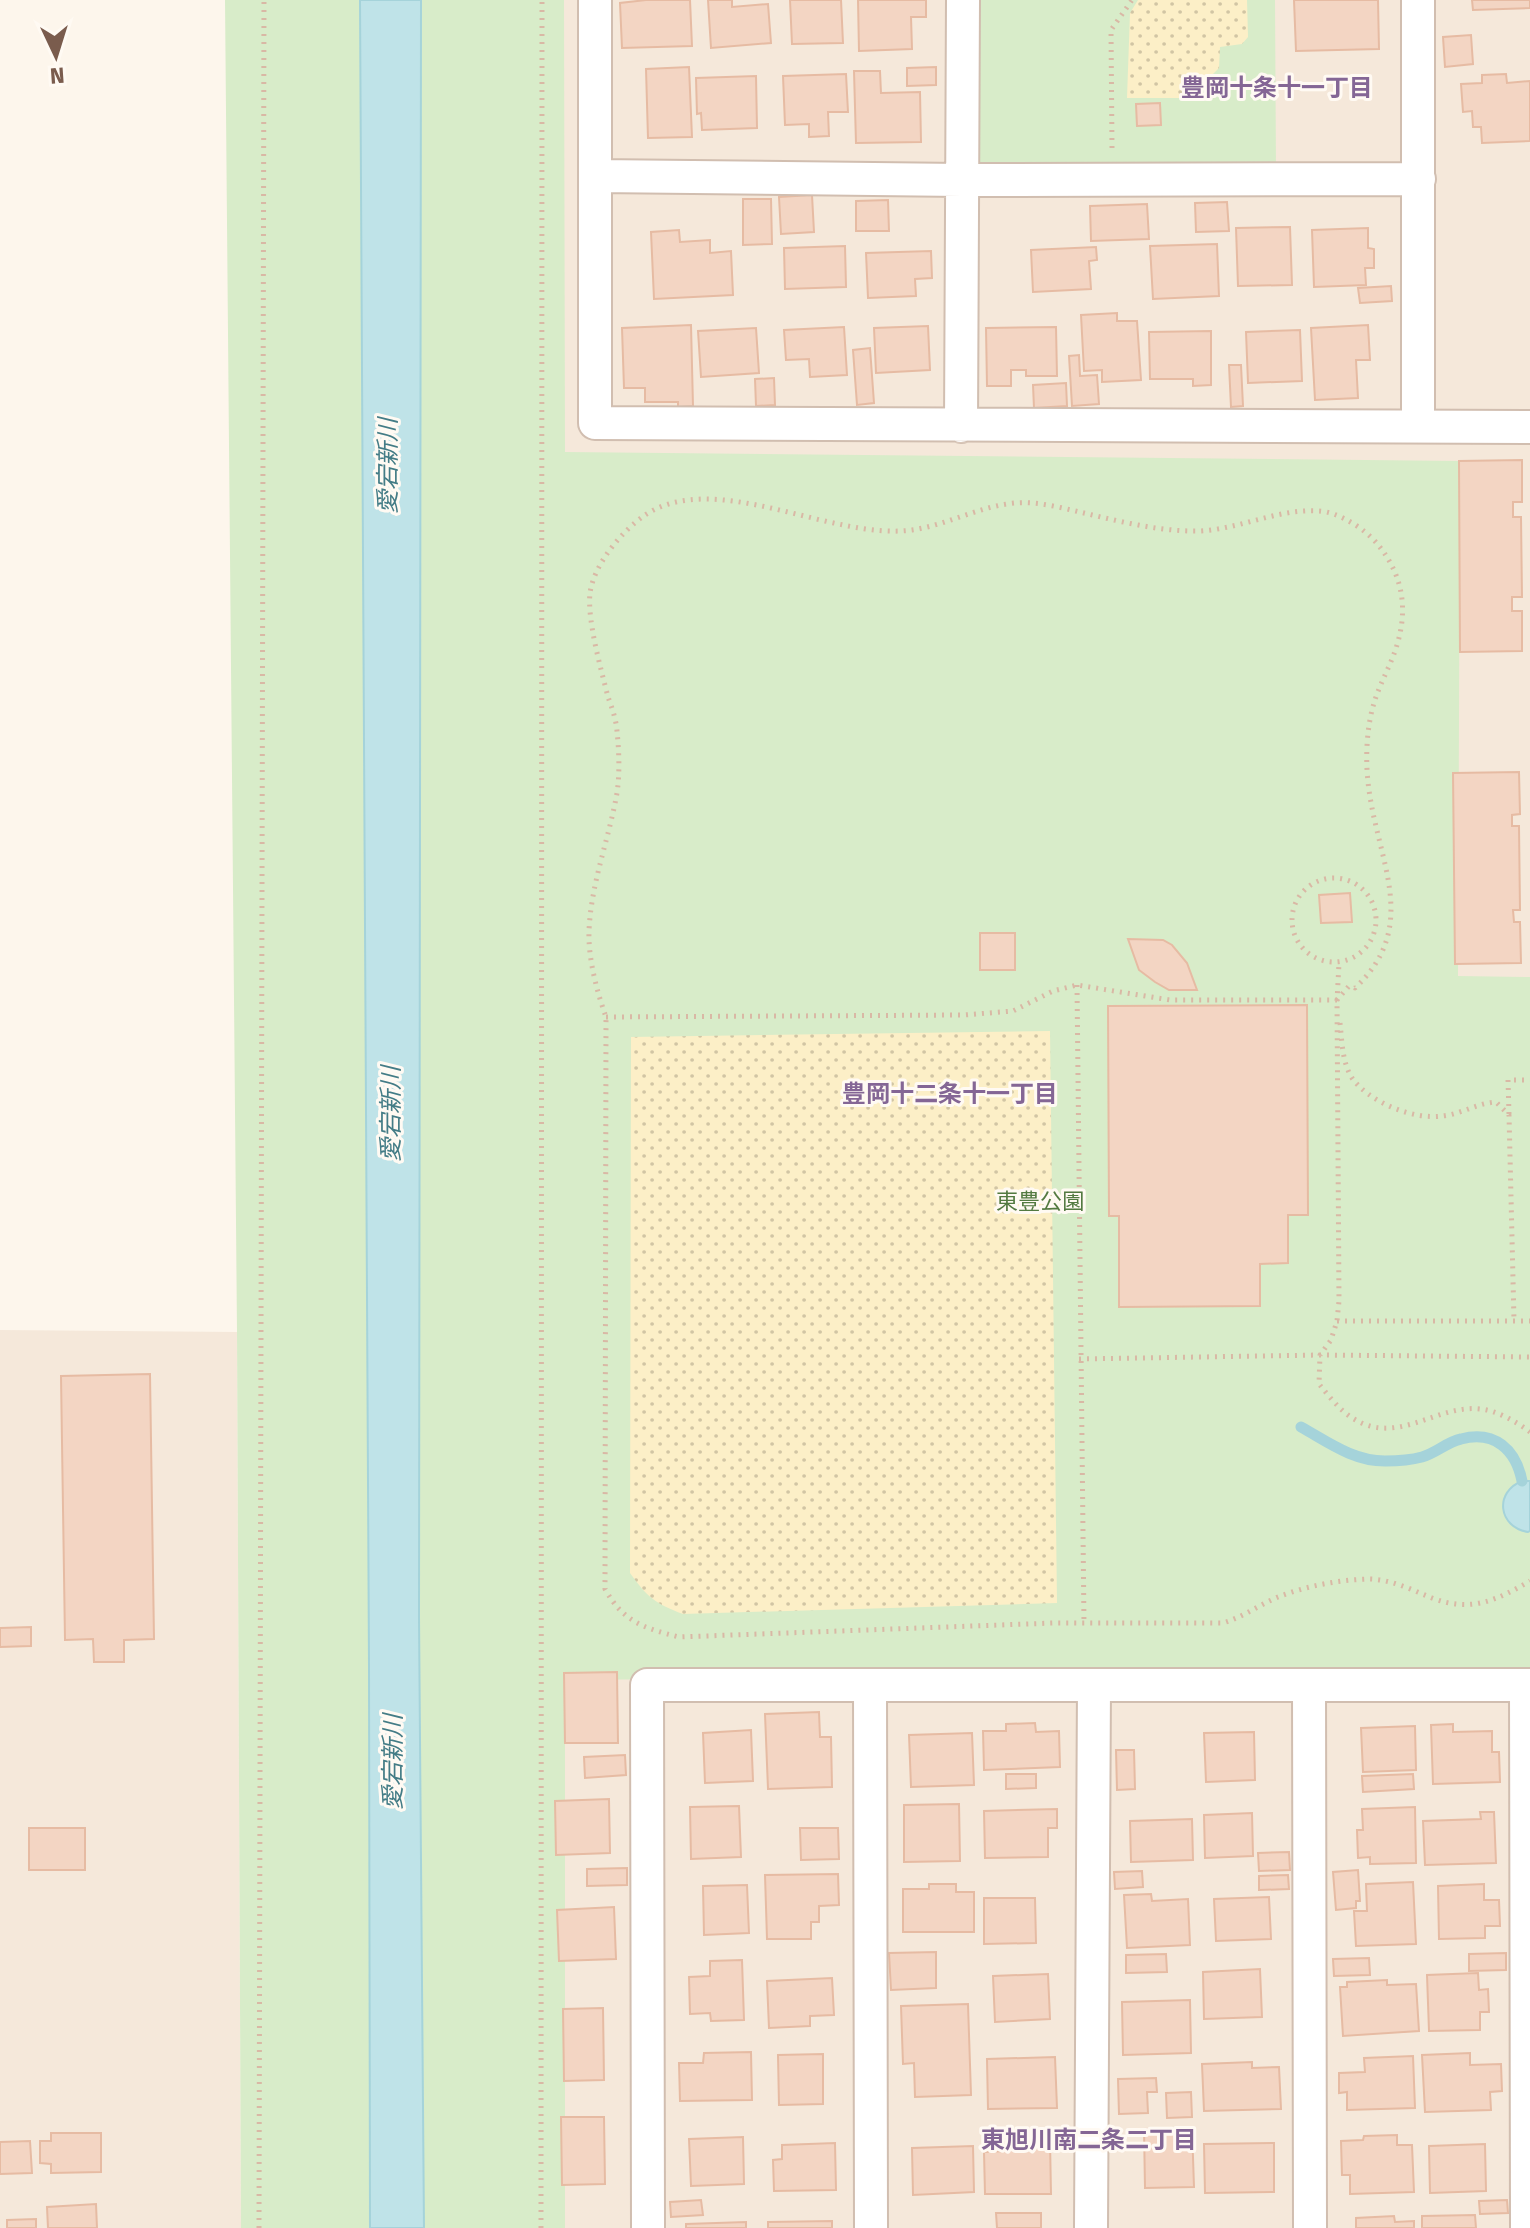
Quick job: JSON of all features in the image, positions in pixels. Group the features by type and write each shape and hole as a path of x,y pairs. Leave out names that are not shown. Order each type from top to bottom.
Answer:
{"street":[{"path":"595,0 595,423 1530,427"},
{"path":"961,426 963,0"},
{"path":"1418,0 1418,426"},
{"path":"597,176 962,180 1419,179"},
{"path":"648,2228 647,1685 1528,1685 1527,2228"},
{"path":"870,1685 871,2228"},
{"path":"1309,1685 1310,2228"},
{"path":"1091,2228 1094,1686"}],"path":[{"path":"259,2228 264,0"},
{"path":"541,2228 542,0"},
{"path":"1122,178 1120,163 1112,158 1111,30 1132,0"},
{"path":"1509,1115 1496,1102 1480,1103 1463,1112 1438,1117 1414,1115 1369,1094 1353,1079 1345,1062 1337,1000 1349,986 1355,988 1368,976 1380,958 1392,922 1393,896 1373,820 1367,779 1368,736 1373,704 1398,644 1405,603 1396,575 1378,544 1354,524 1323,511 1291,513 1221,529 1189,531 1131,523 1049,505 1014,503 915,530 883,532 727,500 700,499 668,503 646,515 621,535 603,562 590,592 593,624 616,723 619,755 617,791 599,860 589,934 606,1017 605,1589 615,1608 650,1629 679,1637 1084,1624 1223,1623 1280,1596 1326,1583 1372,1579 1408,1587 1433,1599 1475,1604 1496,1601 1530,1581"},
{"path":"1325,879 1351,882 1363,889 1376,912 1376,926 1365,950 1339,963 1325,962 1311,956 1300,946 1294,933 1292,919 1295,905 1312,884 1325,879"},
{"path":"1339,963 1337,1321 1331,1340 1320,1355 1319,1384 1354,1420 1379,1429 1403,1427 1454,1412 1480,1409 1504,1417 1530,1432"},
{"path":"606,1017 964,1015 1013,1011 1053,991 1077,985 1170,1000 1337,1000"},
{"path":"1077,985 1084,1624"},
{"path":"1514,1321 1508,1080 1530,1080"},
{"path":"1337,1321 1530,1321"},
{"path":"1079,1359 1320,1355 1530,1357"}],"shaded area":[{"path":"555,0 1530,0 1530,2228 559,2228"},
{"path":"0,1330 237,1332 241,2228 0,2228"}],"green space":[{"name":"東豊公園","path":"225,0 564,0 565,452 1460,461 1458,976 1530,977 1530,1672 565,1680 565,2228 241,2228 237,1332"},
{"path":"972,0 1275,0 1276,172 973,174"}],"sand":[{"path":"1138,0 1247,0 1248,37 1242,44 1220,47 1219,68 1211,76 1192,78 1192,95 1187,98 1127,98 1130,13"},
{"path":"1050,1031 1057,1603 683,1614 653,1599 630,1573 631,1037"}],"water":[{"name":"愛宕新川","path":"360,0 421,0 419,1617 424,2228 370,2228"},
{"path":"1522,1481 1530,1481 1528,1532 1510,1523 1503,1509 1507,1493"}],"building":[{"path":"690,0 692,46 622,48 620,3"},
{"path":"708,0 732,0 732,7 768,4 771,43 711,48"},
{"path":"790,0 841,0 843,43 792,44"},
{"path":"858,0 926,0 926,17 911,17 912,49 859,51"},
{"path":"1294,0 1378,0 1379,49 1296,51"},
{"path":"1472,0 1530,0 1530,8 1473,10"},
{"path":"1471,35 1473,64 1445,67 1443,37"},
{"path":"689,67 692,137 648,138 646,69"},
{"path":"936,67 936,85 907,86 907,68"},
{"path":"854,71 880,71 881,93 920,92 921,142 856,143"},
{"path":"846,74 848,112 828,112 829,136 809,137 809,124 785,125 783,76"},
{"path":"1506,74 1507,83 1530,81 1530,141 1482,143 1481,127 1473,127 1472,111 1463,112 1461,84 1482,83 1482,75"},
{"path":"756,76 757,128 702,130 701,113 697,114 696,78"},
{"path":"1160,103 1161,125 1137,126 1136,104"},
{"path":"812,195 814,232 781,234 779,197"},
{"path":"743,199 771,199 772,244 743,245"},
{"path":"888,200 889,231 856,231 856,201"},
{"path":"1227,202 1229,231 1196,232 1195,203"},
{"path":"1147,204 1149,239 1091,241 1090,206"},
{"path":"1290,227 1292,285 1238,286 1236,228"},
{"path":"1368,228 1368,248 1374,249 1374,268 1365,268 1366,285 1314,287 1312,230"},
{"path":"679,230 680,242 710,240 710,253 731,251 733,295 654,299 651,232"},
{"path":"1217,244 1219,296 1153,299 1150,246"},
{"path":"845,246 846,287 785,289 784,248"},
{"path":"1096,247 1097,260 1089,261 1091,289 1033,292 1031,250"},
{"path":"931,251 932,278 915,279 916,296 868,298 866,253"},
{"path":"1391,286 1392,301 1360,303 1358,288"},
{"path":"1117,313 1117,321 1137,321 1141,380 1102,382 1102,370 1084,371 1081,315"},
{"path":"691,325 693,406 678,407 678,402 645,402 645,388 624,388 622,328"},
{"path":"1368,325 1370,360 1356,360 1358,398 1315,400 1311,328"},
{"path":"928,326 930,370 876,373 874,328"},
{"path":"844,327 847,375 810,377 809,359 786,360 784,330"},
{"path":"1056,327 1057,376 1026,376 1026,370 1011,370 1011,386 987,386 986,328"},
{"path":"756,328 759,373 701,377 698,331"},
{"path":"1300,330 1302,381 1248,383 1246,332"},
{"path":"1211,331 1211,385 1193,386 1193,379 1150,379 1149,332"},
{"path":"870,348 874,403 857,405 853,350"},
{"path":"1079,355 1080,376 1097,375 1099,404 1072,406 1069,356"},
{"path":"1229,365 1241,365 1243,406 1231,407"},
{"path":"774,378 775,405 756,406 755,379"},
{"path":"1066,383 1067,406 1034,408 1033,385"},
{"path":"1522,460 1522,502 1513,502 1513,517 1521,517 1522,597 1512,597 1512,611 1522,611 1522,651 1460,652 1459,461"},
{"path":"1519,772 1520,814 1512,815 1512,826 1519,826 1520,910 1513,910 1514,922 1520,922 1521,963 1455,964 1453,773"},
{"path":"1350,893 1352,922 1321,923 1319,895"},
{"path":"980,933 1015,933 1015,970 980,970"},
{"path":"1128,939 1163,940 1172,945 1187,963 1197,990 1169,990 1155,982 1139,970"},
{"path":"1307,1005 1308,1215 1288,1215 1288,1263 1260,1264 1260,1306 1119,1307 1119,1216 1109,1216 1108,1006"},
{"path":"150,1374 154,1639 124,1640 124,1662 94,1662 93,1639 65,1640 61,1376"},
{"path":"31,1627 31,1646 0,1647 0,1628"},
{"path":"617,1672 618,1743 565,1743 564,1673"},
{"path":"819,1712 820,1737 831,1737 832,1787 768,1789 765,1714"},
{"path":"1035,1723 1036,1732 1059,1731 1060,1767 984,1770 983,1731 1006,1731 1006,1724"},
{"path":"1453,1724 1453,1732 1492,1731 1492,1752 1499,1752 1500,1782 1433,1784 1431,1725"},
{"path":"1415,1726 1416,1770 1363,1772 1361,1728"},
{"path":"751,1730 753,1781 705,1783 703,1733"},
{"path":"1254,1732 1255,1780 1206,1782 1204,1733"},
{"path":"972,1733 974,1785 911,1787 909,1735"},
{"path":"1116,1750 1134,1750 1135,1789 1117,1790"},
{"path":"625,1755 626,1775 585,1778 584,1757"},
{"path":"1006,1774 1036,1774 1036,1788 1006,1789"},
{"path":"1413,1774 1414,1789 1363,1792 1362,1776"},
{"path":"609,1799 610,1853 556,1855 555,1801"},
{"path":"959,1804 960,1861 904,1862 904,1805"},
{"path":"739,1806 741,1857 691,1859 690,1807"},
{"path":"1415,1807 1416,1863 1370,1864 1370,1857 1358,1858 1357,1830 1363,1830 1362,1809"},
{"path":"1057,1809 1057,1828 1048,1828 1048,1857 985,1858 984,1811"},
{"path":"1480,1812 1494,1812 1496,1863 1425,1865 1423,1821 1481,1819"},
{"path":"1252,1813 1253,1856 1205,1858 1204,1815"},
{"path":"1192,1819 1193,1860 1131,1862 1130,1821"},
{"path":"29,1828 85,1828 85,1870 29,1870"},
{"path":"800,1828 838,1828 839,1859 801,1860"},
{"path":"1289,1852 1290,1870 1259,1871 1258,1853"},
{"path":"627,1868 627,1885 587,1886 587,1869"},
{"path":"1358,1870 1360,1901 1356,1901 1356,1908 1336,1910 1333,1872"},
{"path":"1142,1871 1143,1887 1115,1889 1114,1872"},
{"path":"838,1874 839,1905 819,1906 819,1922 811,1922 811,1939 767,1939 765,1875"},
{"path":"1288,1875 1289,1889 1259,1890 1259,1876"},
{"path":"1413,1882 1416,1944 1356,1946 1354,1911 1367,1911 1366,1884"},
{"path":"929,1884 956,1884 956,1892 974,1892 974,1932 903,1932 903,1889 929,1889"},
{"path":"1484,1884 1484,1900 1499,1900 1500,1926 1485,1926 1485,1938 1439,1939 1438,1886"},
{"path":"747,1885 749,1933 704,1935 703,1886"},
{"path":"1151,1894 1152,1901 1188,1899 1190,1945 1127,1948 1124,1895"},
{"path":"1269,1897 1271,1939 1216,1941 1214,1899"},
{"path":"984,1898 1035,1898 1036,1943 984,1944"},
{"path":"614,1907 616,1959 559,1961 557,1910"},
{"path":"936,1952 936,1988 891,1990 889,1953"},
{"path":"1506,1953 1506,1970 1469,1971 1469,1954"},
{"path":"1166,1954 1167,1972 1126,1973 1126,1955"},
{"path":"1369,1958 1370,1975 1334,1976 1333,1959"},
{"path":"742,1960 744,2020 711,2021 710,2013 690,2014 689,1977 710,1976 710,1961"},
{"path":"1260,1969 1262,2017 1204,2019 1203,1972"},
{"path":"1478,1973 1479,1990 1488,1989 1489,2012 1480,2012 1480,2030 1429,2031 1427,1975"},
{"path":"1048,1974 1050,2019 995,2022 993,1976"},
{"path":"832,1978 834,2015 810,2016 810,2026 769,2028 767,1981"},
{"path":"1387,1980 1387,1985 1416,1984 1419,2031 1343,2036 1340,1987 1347,1987 1347,1982"},
{"path":"1190,2000 1191,2053 1123,2055 1122,2002"},
{"path":"968,2004 971,2095 915,2097 914,2063 903,2064 901,2006"},
{"path":"603,2008 604,2080 564,2081 563,2009"},
{"path":"751,2052 752,2100 680,2101 679,2063 703,2063 704,2053"},
{"path":"1470,2053 1470,2065 1501,2064 1502,2091 1490,2092 1491,2110 1425,2112 1422,2055"},
{"path":"823,2054 823,2104 779,2105 778,2055"},
{"path":"1413,2056 1415,2108 1347,2110 1347,2092 1339,2093 1339,2073 1365,2072 1364,2058"},
{"path":"1055,2057 1057,2108 988,2109 987,2059"},
{"path":"1252,2062 1252,2068 1279,2067 1281,2109 1204,2111 1202,2064"},
{"path":"1156,2078 1157,2092 1147,2092 1148,2113 1119,2114 1118,2079"},
{"path":"1191,2092 1192,2117 1167,2118 1166,2093"},
{"path":"561,2117 604,2117 605,2184 562,2185"},
{"path":"1192,2128 1194,2187 1145,2188 1144,2129"},
{"path":"51,2133 101,2133 101,2172 51,2173 51,2164 40,2163 40,2141 51,2141"},
{"path":"1397,2135 1397,2145 1412,2145 1414,2192 1350,2194 1350,2175 1342,2175 1341,2141 1363,2140 1364,2136"},
{"path":"743,2137 744,2184 691,2186 689,2139"},
{"path":"30,2141 32,2173 0,2174 0,2142"},
{"path":"1050,2141 1051,2194 985,2194 984,2152 1005,2151 1005,2142"},
{"path":"835,2143 836,2190 774,2191 773,2160 782,2159 782,2145"},
{"path":"1274,2143 1274,2192 1205,2193 1204,2144"},
{"path":"1485,2144 1486,2191 1430,2193 1429,2146"},
{"path":"973,2146 974,2192 913,2195 912,2148"},
{"path":"701,2200 703,2215 671,2217 670,2202"},
{"path":"1507,2200 1508,2213 1480,2214 1479,2201"},
{"path":"96,2204 97,2228 48,2228 47,2207"},
{"path":"996,2213 1041,2213 1041,2228 997,2228"},
{"path":"1475,2215 1476,2228 1422,2228 1422,2216"},
{"path":"1394,2216 1395,2222 1414,2221 1414,2228 1356,2228 1356,2218"},
{"path":"36,2219 36,2228 7,2228 7,2220"},
{"path":"832,2221 832,2228 768,2228 768,2222"},
{"path":"746,2222 746,2228 686,2228 686,2224"}],"waterway":[{"path":"1301,1427 1351,1454 1385,1461 1418,1458 1456,1440 1484,1437 1494,1440 1509,1452 1522,1481"}],"district":[{"name":"豊岡十条十一丁目","path":"1277,88"},
{"name":"豊岡十二条十一丁目","path":"950,1094"},
{"name":"東旭川南二条二丁目","path":"1089,2140"}]}
